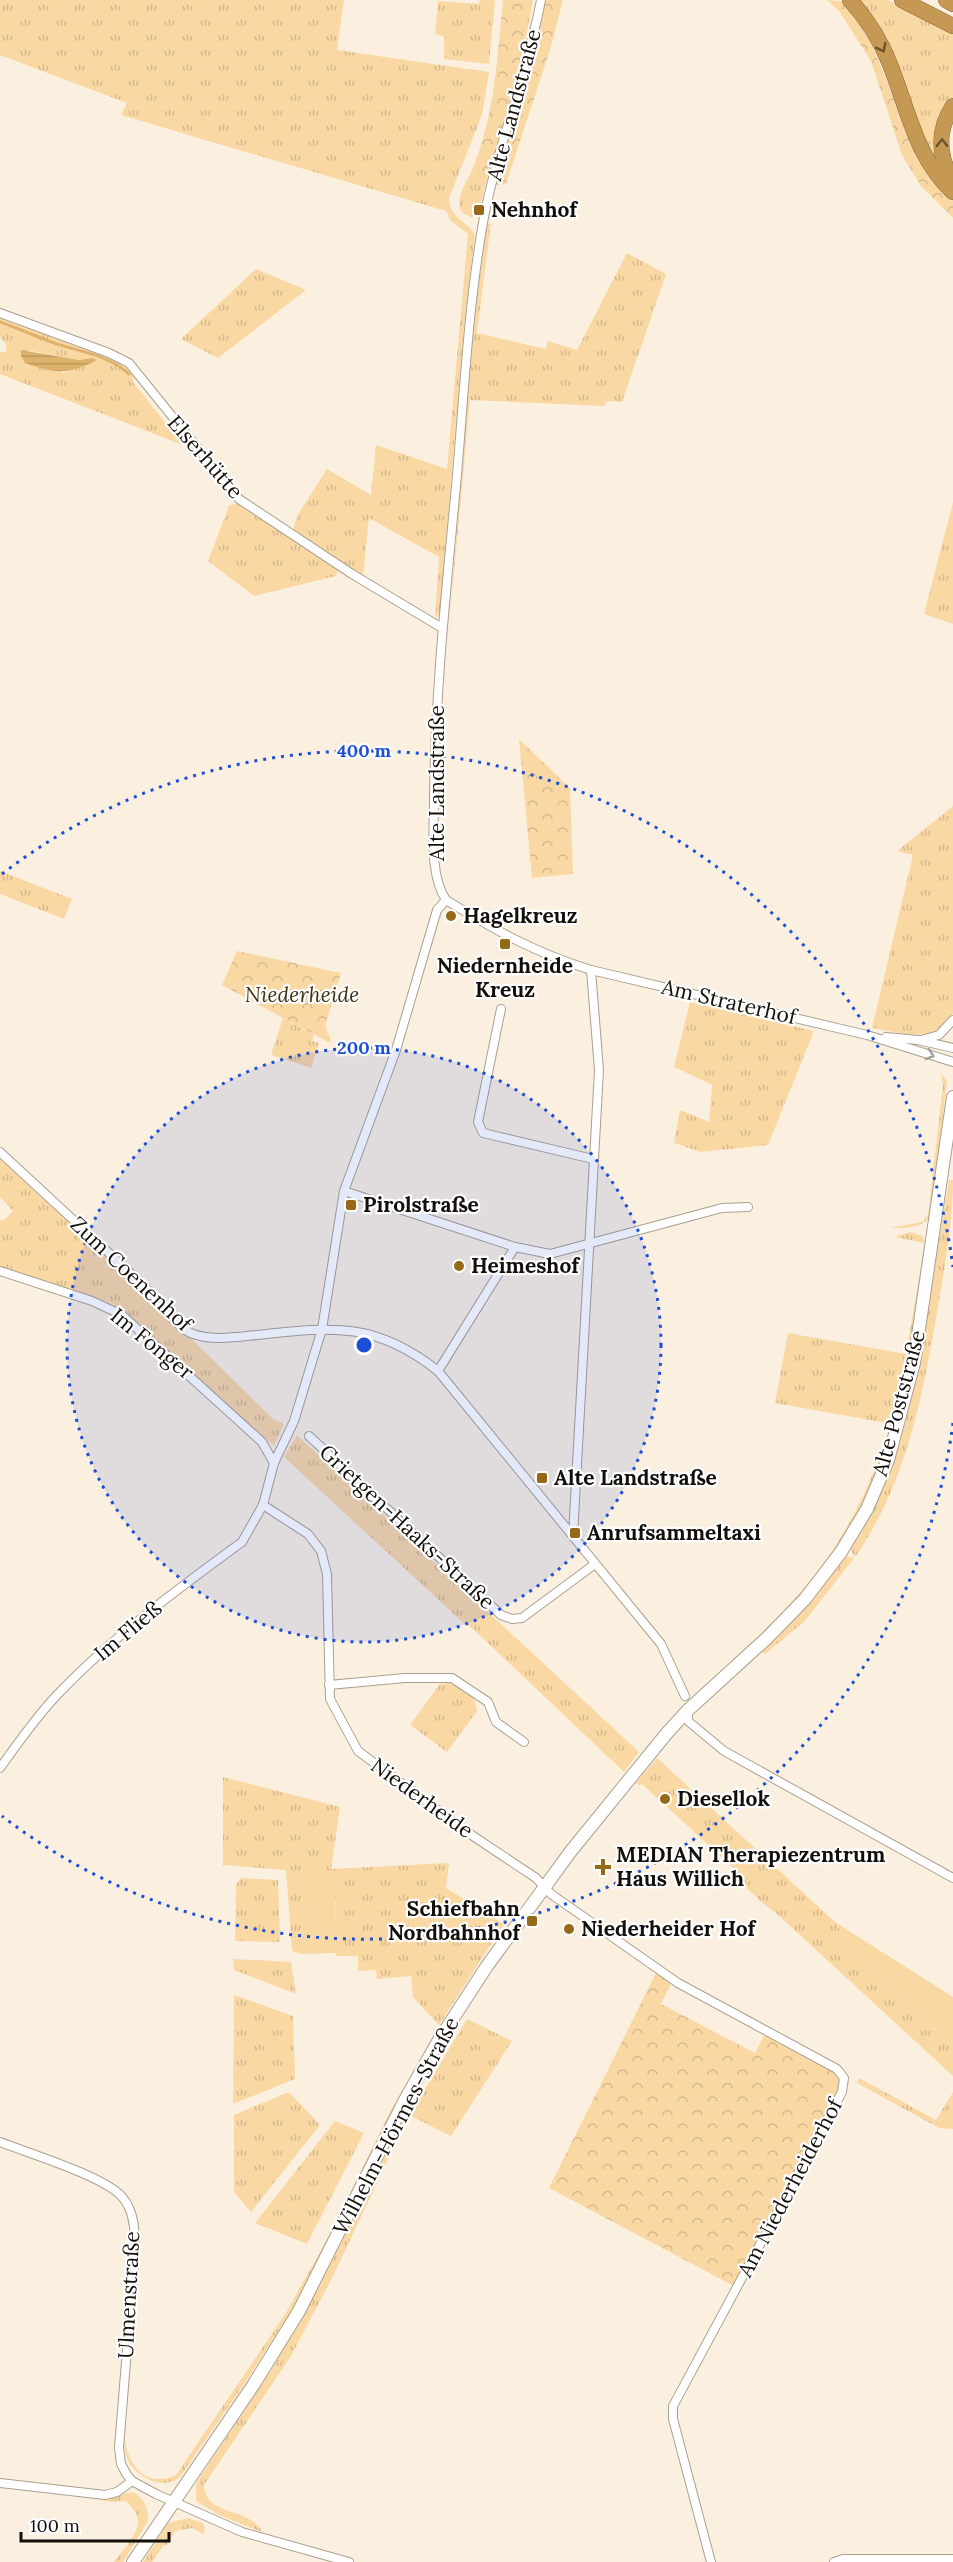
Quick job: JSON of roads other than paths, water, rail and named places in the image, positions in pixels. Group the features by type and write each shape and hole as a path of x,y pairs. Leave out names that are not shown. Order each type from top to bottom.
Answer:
{"highway":[{"path":"850,0 866,20 888,59 921,150 932,168 953,192"},
{"path":"902,0 953,26"},
{"path":"946,0 953,4"},
{"path":"953,106 943,126 940,139 944,163 953,181"}],"street":[{"name":"Alte Landstraße","path":"446,900 441,893 436,866 435,750 442,628 471,309 492,182 532,45 541,0"},
{"name":"Elserhütte","path":"0,313 109,353 129,363 239,499 352,574 442,628"},
{"path":"263,1505 274,1462 294,1421 322,1329 344,1191 396,1050 437,910 446,900 525,946 591,970 599,1070 573,1536"},
{"name":"Am Straterhof","path":"591,970 867,1035 953,1062"},
{"path":"501,1009 478,1122 483,1133 593,1159"},
{"name":"Am Straterhof","path":"918,1040 939,1035 953,1020"},
{"name":"Am Straterhof","path":"867,1035 918,1040 953,1048"},
{"name":"Alte Poststraße","path":"688,1710 767,1638 805,1599 841,1552 867,1509 888,1460 914,1363 947,1173 953,1097"},
{"name":"Zum Coenenhof","path":"0,1152 192,1334 214,1338 322,1329"},
{"path":"344,1191 515,1247 550,1254 722,1208 748,1207"},
{"path":"438,1371 515,1247"},
{"name":"Im Fonger","path":"0,1271 92,1300 122,1315 262,1442 274,1462"},
{"path":"322,1329 367,1333 394,1341 438,1371 594,1564 662,1644 685,1696"},
{"name":"Grietgen-Haaks-Straße","path":"309,1436 501,1615 512,1619 522,1618 594,1564"},
{"name":"Niederheide","path":"263,1505 308,1534 321,1551 327,1574 330,1699 358,1751 473,1836 536,1878 545,1887"},
{"name":"Im Fließ","path":"0,1768 56,1696 87,1665 142,1618 242,1542 263,1505"},
{"path":"329,1685 405,1678 452,1678 488,1702 496,1722 524,1742"},
{"path":"688,1710 688,1721 724,1751 953,1878"},
{"name":"Wilhelm-Hörmes-Straße","path":"133,2562 254,2384 322,2269 392,2126 433,2050 480,1975 621,1788 688,1710"},
{"name":"Am Niederheiderhof","path":"545,1887 551,1894 678,1983 837,2069 844,2078 842,2092 673,2406 674,2420 711,2562"},
{"name":"Ulmenstraße","path":"0,2142 108,2185 123,2198 130,2210 135,2233 135,2252 119,2451 123,2467 132,2481"},
{"path":"0,2483 105,2495 117,2493 132,2481 173,2502 242,2532 349,2562"},
{"path":"834,2562 843,2559 953,2559"}],"waterway":[{"path":"0,322 57,344 104,358 129,374"}],"place":[{"name":"Nehnhof","path":"479,210"},
{"name":"Hagelkreuz","path":"451,916"},
{"name":"Niedernheide Kreuz","path":"505,944"},
{"name":"Pirolstraße","path":"351,1205"},
{"name":"Heimeshof","path":"459,1266"},
{"name":"Alte Landstraße","path":"542,1478"},
{"name":"Anrufsammeltaxi","path":"575,1533"},
{"name":"Diesellok","path":"665,1799"},
{"name":"MEDIAN Therapiezentrum Haus Willich","path":"603,1867"},
{"name":"Schiefbahn Nordbahnhof","path":"532,1921"},
{"name":"Niederheider Hof","path":"569,1929"}]}
